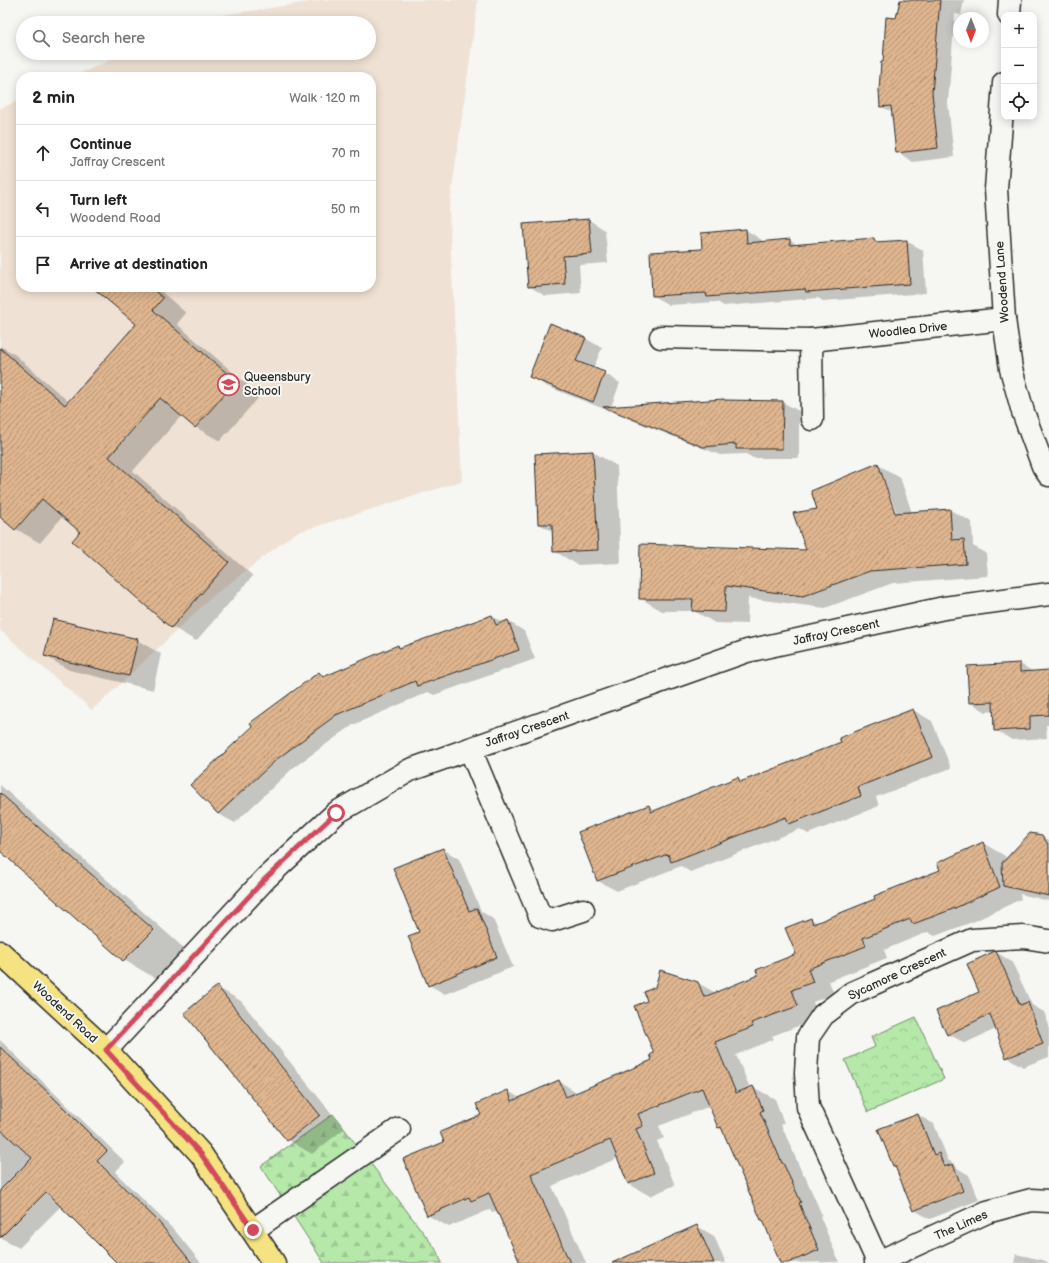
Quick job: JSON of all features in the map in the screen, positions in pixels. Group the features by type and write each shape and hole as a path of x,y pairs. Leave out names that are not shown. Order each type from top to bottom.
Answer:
{"main road":[{"name":"Woodend Road","path":"0,952 106,1050 201,1154 274,1263"}],"street":[{"path":"1009,12 1010,0"},
{"name":"Woodend Lane","path":"1004,84 996,189 1004,319 1011,369 1023,412 1043,466 1049,475"},
{"name":"Woodlea Drive","path":"661,337 811,340 1004,319"},
{"path":"811,340 812,419"},
{"name":"Jaffray Crescent","path":"106,1050 266,878 336,813 410,770 747,651 944,608 1049,594"},
{"path":"470,749 540,916 552,920 583,910"},
{"name":"Sycamore Crescent","path":"877,1263 808,1106 806,1073 808,1037 823,1015 852,993 972,940 1024,937 1049,941"},
{"path":"253,1230 399,1129"},
{"name":"The Limes","path":"877,1263 986,1212 1031,1200 1049,1201"}],"shaded area":[{"name":"Queensbury School","path":"322,0 478,0 449,211 462,481 295,533 213,596 92,710 0,630 0,109 16,101 16,292 376,292 376,72 83,72 110,60 376,60 376,16 217,16"}],"green space":[{"path":"916,1017 944,1079 868,1112 845,1060 875,1047 871,1037"},
{"path":"333,1114 435,1248 442,1263 324,1263 261,1166"}],"building":[{"path":"900,0 940,0 932,93 938,148 896,153 891,106 880,107 879,90 881,62 883,62 886,17 896,18"},
{"path":"589,219 592,254 563,256 565,284 528,287 523,224"},
{"path":"746,229 747,243 790,239 790,245 874,238 875,242 907,240 910,284 806,292 805,289 707,297 706,293 652,296 650,252 702,249 701,233"},
{"path":"98,292 156,292 163,298 153,310 236,381 195,428 160,398 109,457 229,562 171,628 72,541 80,532 42,499 15,530 0,517 0,348 65,405 136,324"},
{"path":"550,323 586,338 576,361 605,372 593,402 529,377"},
{"path":"724,399 783,401 782,449 736,449 736,444 703,447 603,407"},
{"path":"593,451 598,550 553,552 552,524 538,524 535,454"},
{"path":"878,463 895,513 950,509 952,540 964,539 966,564 870,571 803,596 726,586 725,612 692,611 693,599 639,599 640,544 806,550 793,513 817,509 811,491"},
{"path":"492,615 496,625 508,620 519,650 417,686 415,681 336,715 277,759 218,814 190,785 252,727 250,723 319,672 323,677 398,645 399,648"},
{"path":"53,619 138,639 129,676 44,656"},
{"path":"1020,663 1020,672 1049,670 1049,715 1030,716 1030,729 994,731 993,702 969,703 967,666"},
{"path":"913,709 933,757 858,787 861,796 789,824 786,817 671,862 668,854 597,881 578,832 649,805 651,812 738,777 740,782 841,742 839,738"},
{"path":"0,793 154,930 123,961 0,851"},
{"path":"1030,833 1042,835 1049,846 1049,896 1003,886 1002,863"},
{"path":"983,842 1000,887 953,909 913,924 910,919 863,938 866,946 808,969 813,982 792,990 798,1006 751,1023 753,1027 715,1042 736,1093 753,1086 763,1110 760,1112 801,1202 799,1203 819,1250 788,1263 780,1263 763,1220 761,1220 721,1127 718,1128 702,1088 638,1114 643,1126 636,1129 654,1173 628,1184 610,1140 531,1174 570,1263 520,1263 489,1193 471,1201 469,1197 427,1216 403,1159 444,1142 440,1132 481,1115 476,1104 508,1090 512,1101 559,1080 566,1097 652,1060 650,1055 654,1053 634,1006 647,1001 644,992 655,987 660,970 698,982 704,997 758,975 756,970 796,954 785,928 811,918 813,924 875,899 874,896 940,870 937,863"},
{"path":"443,848 469,911 477,908 497,957 428,986 408,936 419,932 393,868"},
{"path":"995,951 1020,1005 1028,1002 1043,1044 1006,1058 990,1014 947,1035 936,1011 979,992 967,964"},
{"path":"217,986 320,1115 287,1141 184,1013"},
{"path":"0,1047 107,1151 97,1161 157,1220 192,1263 117,1263 46,1192 0,1238 0,1190 32,1158 0,1129"},
{"path":"918,1114 934,1155 939,1153 944,1167 953,1164 963,1191 913,1211 878,1129"},
{"path":"697,1225 714,1263 612,1263"}],"place":[{"name":"Queensbury School","path":"229,384"}],"route":[{"path":"253,1230 201,1154 106,1050 266,878 336,813"}]}
